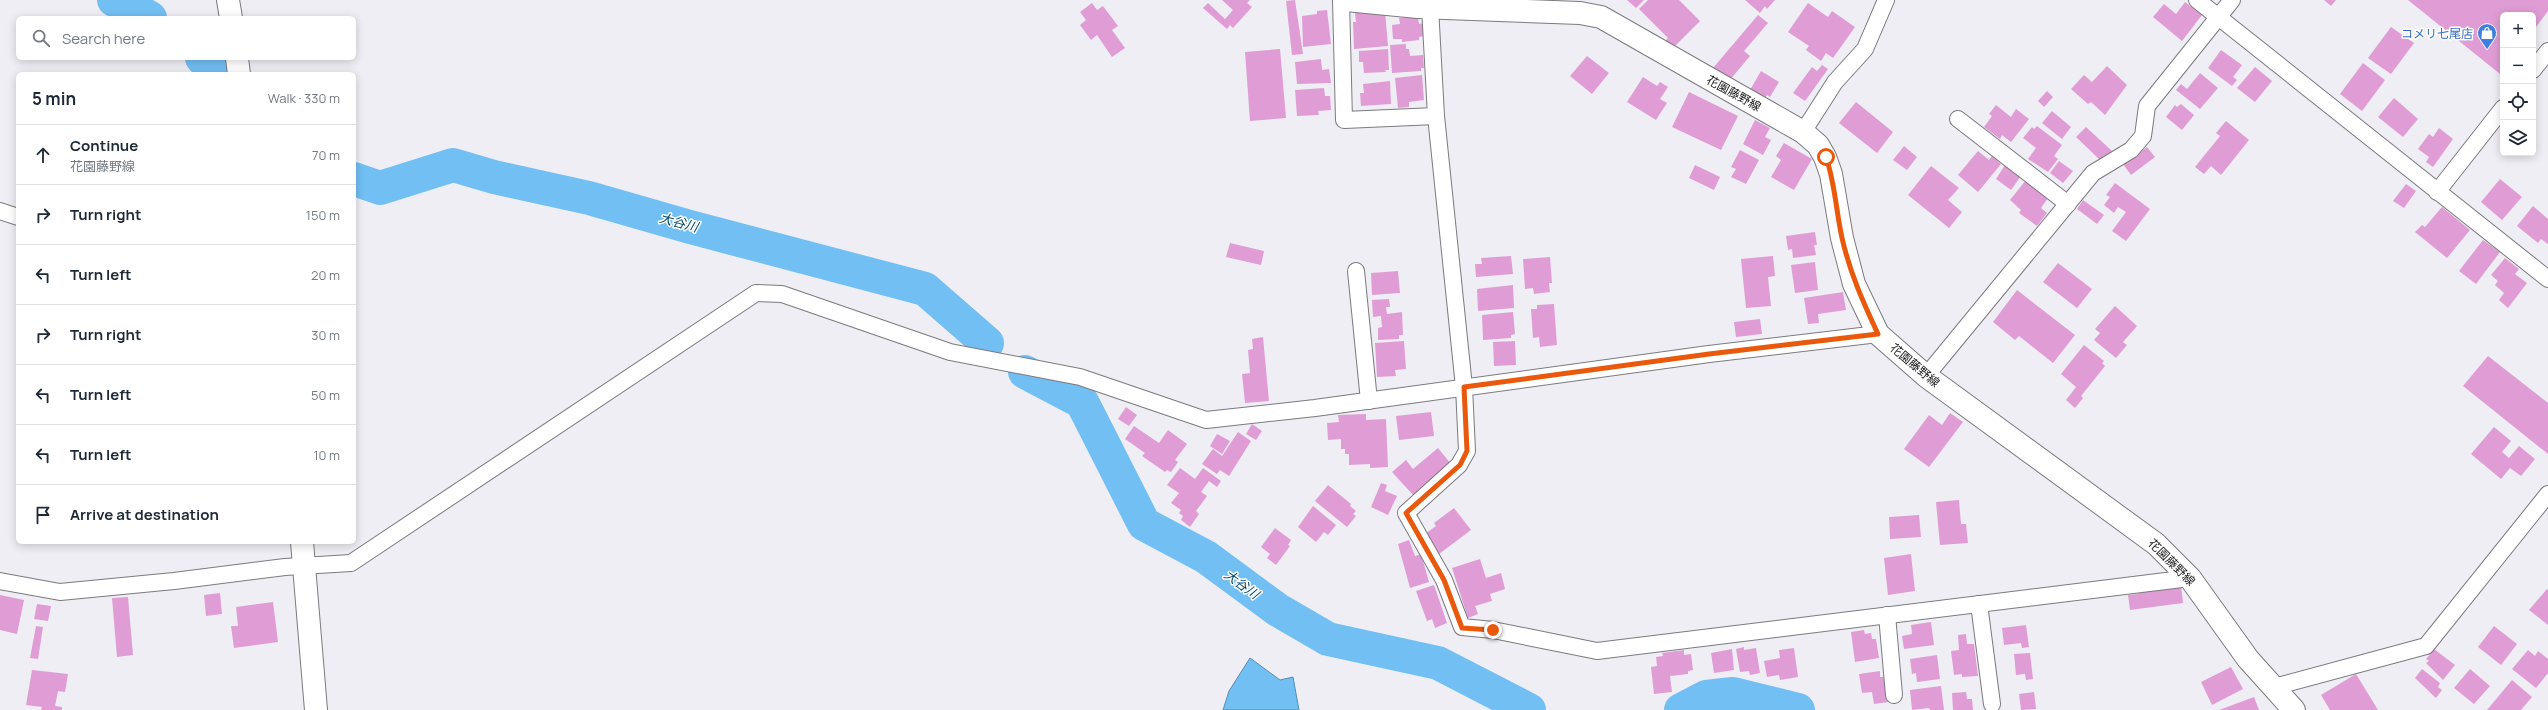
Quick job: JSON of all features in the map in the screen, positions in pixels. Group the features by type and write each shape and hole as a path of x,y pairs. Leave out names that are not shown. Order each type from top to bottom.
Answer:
{"main road":[{"path":"228,0 231,16"},
{"name":"花園藤野線","path":"1346,0 1430,7 1582,7 1803,132 1818,145 1826,157 1831,174 1842,238 1854,284 1878,334 1926,376 2156,544 2190,578 2248,659 2294,710"},
{"path":"237,60 239,72"},
{"path":"302,544 316,710"}],"street":[{"path":"1340,0 1344,120 1436,116"},
{"path":"1803,132 1835,82 1865,48 1886,0"},
{"path":"2197,0 2548,280"},
{"path":"1926,376 2093,173 2130,150 2142,136 2147,106 2232,0"},
{"path":"1430,7 1436,116 1464,387 1467,451 1460,465 1406,513 1444,580 1462,628 1493,630 1597,651 2190,578"},
{"path":"2536,66 2548,51"},
{"path":"2437,192 2500,112"},
{"path":"1958,119 2068,204"},
{"path":"0,211 16,216"},
{"path":"1356,270 1369,401"},
{"path":"0,581 60,592 304,565 351,563 756,293 782,294 950,352 1080,377 1206,420 1369,401 1709,354 1878,334"},
{"path":"2274,688 2426,646 2548,494"},
{"path":"1979,604 1992,704"},
{"path":"1887,615 1894,695"}],"water":[{"path":"1250,658 1280,680 1293,677 1299,710 1223,710 1229,691"}],"building":[{"path":"1222,0 1250,0 1247,3 1252,7 1233,28 1230,25 1227,29 1203,8 1208,3 1225,19 1233,10"},
{"path":"1295,0 1303,54 1292,55 1286,1"},
{"path":"1627,0 1644,0 1636,8"},
{"path":"1648,0 1679,0 1700,21 1673,48 1665,41 1668,38 1639,9"},
{"path":"1745,0 1775,0 1767,9 1765,6 1760,13"},
{"path":"2324,0 2336,0 2331,6"},
{"name":"コメリ七尾店","path":"2408,0 2548,0 2548,11 2536,27 2536,12 2500,12 2500,74"},
{"path":"2185,2 2202,15 2182,41 2153,17 2164,4 2176,14"},
{"path":"1092,3 1097,10 1103,6 1118,26 1112,30 1125,48 1112,57 1097,35 1091,40 1080,25 1086,20 1080,12"},
{"path":"1808,3 1828,17 1832,11 1855,27 1833,58 1826,53 1821,61 1806,50 1809,46 1788,32"},
{"path":"1327,10 1331,44 1303,47 1302,16 1317,14 1317,11"},
{"path":"1385,11 1388,46 1354,49 1353,22 1356,22 1355,13"},
{"path":"1758,15 1768,23 1744,51 1750,56 1729,81 1713,68"},
{"path":"1418,17 1419,24 1423,23 1424,36 1419,37 1419,40 1402,42 1402,39 1393,39 1392,25 1400,24 1399,18"},
{"path":"2391,27 2414,43 2391,74 2368,58"},
{"path":"1406,44 1406,49 1409,49 1410,56 1423,55 1424,68 1421,68 1421,71 1392,73 1390,45"},
{"path":"1280,49 1286,118 1250,121 1245,52"},
{"path":"1388,49 1389,70 1385,70 1386,72 1364,73 1363,62 1359,62 1359,51"},
{"path":"2221,50 2242,65 2233,77 2237,80 2232,86 2208,68"},
{"path":"1587,56 1609,73 1592,94 1570,76"},
{"path":"1321,59 1322,70 1329,69 1331,83 1297,84 1295,62"},
{"path":"2363,63 2385,80 2362,111 2340,94"},
{"path":"1822,65 1828,69 1805,101 1793,93 1812,67 1817,71"},
{"path":"2107,66 2127,85 2105,115 2091,102 2088,104 2071,89 2084,75 2092,82"},
{"path":"2255,67 2272,81 2255,102 2237,88"},
{"path":"1761,71 1779,82 1770,97 1767,95 1765,98 1750,90"},
{"path":"2200,73 2218,88 2200,109 2176,90 2181,84 2187,89"},
{"path":"1422,75 1424,100 1409,102 1409,107 1398,108 1395,78"},
{"path":"1643,77 1657,86 1660,82 1668,87 1660,99 1667,103 1656,120 1627,102"},
{"path":"1390,81 1391,104 1361,106 1360,93 1364,93 1363,84"},
{"path":"1324,88 1325,96 1330,96 1331,110 1318,111 1319,115 1297,116 1295,90"},
{"path":"2047,91 2053,97 2044,107 2038,101"},
{"path":"1689,92 1738,116 1721,150 1672,127"},
{"path":"2394,98 2418,119 2403,137 2378,117"},
{"path":"1856,102 1893,132 1877,153 1839,123"},
{"path":"2181,104 2194,115 2182,130 2166,117 2175,105 2177,107"},
{"path":"1996,105 2011,117 2016,109 2029,119 2011,142 2002,135 2000,139 1984,127 1992,116 1989,114"},
{"path":"2052,111 2071,127 2062,139 2042,123"},
{"path":"1755,120 1770,128 1765,137 1771,140 1763,155 1743,144"},
{"path":"2226,121 2249,140 2221,175 2211,166 2204,174 2195,167 2220,136 2216,133"},
{"path":"2037,126 2062,145 2054,156 2058,159 2048,172 2028,159 2036,148 2023,138 2032,127 2034,129"},
{"path":"2086,127 2112,151 2100,160 2076,137"},
{"path":"2439,128 2453,139 2433,167 2426,162 2429,157 2418,149 2429,134 2433,137"},
{"path":"1784,143 1812,159 1794,190 1771,177 1781,160 1776,156"},
{"path":"1904,146 1917,157 1907,170 1893,160"},
{"path":"2147,147 2155,157 2131,175 2123,164"},
{"path":"1740,150 1759,160 1746,184 1731,177 1736,169 1731,167"},
{"path":"1978,151 1989,160 1992,156 2001,164 1978,192 1958,175"},
{"path":"2059,161 2073,171 2063,183 2050,173"},
{"path":"1695,165 1720,177 1714,190 1689,178"},
{"path":"2005,165 2021,176 2011,190 1996,179"},
{"path":"1931,166 1959,188 1948,200 1962,212 1949,228 1908,195"},
{"path":"2500,179 2522,197 2502,220 2481,202"},
{"path":"2026,180 2048,198 2041,208 2047,213 2037,226 2019,213 2021,210 2010,200"},
{"path":"2115,183 2150,209 2126,241 2112,231 2126,212 2118,207 2114,213 2104,205 2110,197 2106,195"},
{"path":"2406,184 2416,191 2404,208 2393,201"},
{"path":"2083,200 2104,215 2097,224 2077,209"},
{"path":"2533,206 2548,219 2548,244 2541,239 2538,243 2517,226"},
{"path":"2442,207 2470,230 2447,258 2415,232 2422,225 2425,227"},
{"path":"1815,232 1817,245 1814,245 1816,255 1793,258 1792,249 1788,250 1786,236"},
{"path":"2483,240 2500,252 2476,284 2459,271"},
{"path":"1230,243 1264,251 1261,265 1226,257"},
{"path":"1511,256 1513,274 1476,277 1475,264 1482,264 1481,258"},
{"path":"1773,256 1775,276 1768,277 1771,306 1746,308 1741,259"},
{"path":"1550,257 1552,283 1549,283 1550,292 1534,294 1533,288 1525,289 1523,259"},
{"path":"2505,258 2519,269 2515,274 2527,283 2508,308 2499,300 2504,293 2495,285 2498,281 2491,275"},
{"path":"1815,262 1818,290 1795,293 1791,265"},
{"path":"2058,263 2092,289 2077,308 2043,282"},
{"path":"1398,271 1400,293 1372,295 1371,273"},
{"path":"1513,285 1514,308 1478,311 1477,289"},
{"path":"2017,290 2075,335 2053,363 2019,336 2015,340 1993,322"},
{"path":"1843,292 1846,310 1818,314 1819,323 1808,324 1804,298"},
{"path":"1389,299 1390,307 1386,307 1387,314 1402,312 1403,335 1399,335 1399,339 1378,340 1378,328 1382,327 1381,316 1373,317 1372,300"},
{"path":"1554,304 1557,345 1540,347 1539,337 1533,338 1531,309 1537,309 1537,305"},
{"path":"2115,306 2137,326 2123,342 2127,345 2116,358 2094,340 2100,333 2095,329"},
{"path":"1513,312 1515,334 1511,335 1511,338 1483,340 1482,315"},
{"path":"1760,319 1762,334 1736,337 1734,322"},
{"path":"1263,337 1269,401 1245,403 1242,374 1250,373 1248,350 1253,349 1252,339"},
{"path":"1404,341 1406,369 1395,370 1396,376 1377,377 1375,343"},
{"path":"1515,341 1516,365 1494,366 1493,342"},
{"path":"2084,345 2104,361 2102,363 2105,366 2081,396 2083,398 2075,408 2066,400 2076,387 2061,374"},
{"path":"2488,356 2548,403 2548,454 2463,386"},
{"path":"1126,407 1137,415 1129,426 1118,419"},
{"path":"1431,412 1434,436 1399,440 1396,416"},
{"path":"1950,413 1963,422 1929,467 1904,449 1929,415 1942,425"},
{"path":"1366,414 1366,420 1386,419 1388,467 1370,468 1370,464 1349,465 1349,454 1345,454 1345,449 1341,449 1341,439 1328,440 1327,423 1339,422 1338,415"},
{"path":"1252,424 1262,431 1256,440 1246,434"},
{"path":"1134,426 1159,443 1168,430 1187,444 1175,460 1178,462 1171,472 1167,470 1165,472 1142,456 1145,453 1125,439"},
{"path":"2494,427 2511,441 2502,452 2509,458 2519,446 2535,459 2521,476 2510,468 2501,479 2471,454"},
{"path":"1238,432 1251,441 1229,476 1220,470 1217,474 1202,464 1213,449 1222,456"},
{"path":"1217,434 1230,441 1222,454 1210,446"},
{"path":"1438,448 1451,464 1414,496 1392,472 1406,460 1413,469"},
{"path":"1180,468 1195,479 1203,468 1221,481 1217,487 1209,481 1201,492 1207,496 1196,511 1199,514 1190,527 1181,520 1183,516 1179,513 1181,510 1171,503 1179,493 1167,485"},
{"path":"1381,483 1387,485 1385,491 1397,496 1388,515 1371,507"},
{"path":"1328,485 1351,504 1350,506 1356,511 1353,514 1356,516 1347,527 1315,501"},
{"path":"1959,500 1961,524 1966,524 1968,543 1940,545 1936,502"},
{"path":"1313,506 1336,525 1328,535 1324,532 1316,542 1298,527"},
{"path":"1454,508 1471,530 1439,554 1425,534 1436,526 1434,523"},
{"path":"1919,515 1921,537 1890,539 1889,517"},
{"path":"1275,528 1291,540 1288,545 1290,546 1276,565 1267,558 1270,554 1261,547"},
{"path":"1409,540 1415,556 1421,554 1429,582 1410,588 1398,544"},
{"path":"1911,554 1915,591 1888,595 1884,558"},
{"path":"1480,559 1486,578 1501,573 1505,589 1490,594 1492,601 1475,606 1478,614 1468,618 1452,568"},
{"path":"1434,585 1447,623 1435,628 1432,619 1427,621 1416,591"},
{"path":"2181,585 2183,603 2130,610 2128,595 2138,594 2137,590"},
{"path":"2547,589 2548,590 2548,625 2529,610"},
{"path":"220,593 222,614 206,616 204,595"},
{"path":"0,595 24,600 17,634 0,630"},
{"path":"128,597 133,655 117,657 112,598"},
{"path":"273,602 278,642 234,648 231,626 238,626 236,607"},
{"path":"37,604 51,606 48,621 34,619"},
{"path":"1931,622 1934,645 1904,649 1902,636 1912,634 1911,625"},
{"path":"2026,625 2029,647 2022,648 2021,643 2004,645 2002,628"},
{"path":"36,626 43,627 38,659 30,658"},
{"path":"2494,626 2517,644 2501,665 2478,647"},
{"path":"1864,630 1865,634 1871,633 1872,639 1876,639 1879,658 1855,662 1851,632"},
{"path":"1966,634 1967,644 1974,644 1978,676 1962,677 1962,674 1954,675 1951,651 1959,650 1958,635"},
{"path":"1744,647 1744,650 1756,648 1760,673 1750,675 1749,671 1740,672 1736,649"},
{"path":"1794,648 1798,677 1780,680 1779,675 1767,677 1764,661 1780,658 1779,650"},
{"path":"1732,649 1734,670 1714,673 1711,653"},
{"path":"2434,649 2455,665 2443,680 2426,663 2429,661 2426,659"},
{"path":"1684,650 1684,655 1691,654 1693,670 1688,671 1688,674 1670,676 1672,692 1654,694 1651,667 1657,666 1656,657 1663,656 1662,653"},
{"path":"2528,650 2535,656 2538,651 2548,659 2548,673 2536,688 2512,669"},
{"path":"2030,653 2033,679 2026,680 2025,674 2016,675 2014,654"},
{"path":"1937,655 1940,679 1917,682 1916,673 1912,674 1910,659"},
{"path":"2231,667 2243,689 2212,705 2201,682"},
{"path":"2422,669 2440,683 2438,687 2442,690 2436,698 2415,678"},
{"path":"2470,669 2490,686 2474,704 2454,688"},
{"path":"32,670 68,674 65,692 58,691 55,706 62,707 62,710 41,710 42,707 26,705"},
{"path":"1880,671 1880,677 1884,677 1888,702 1874,704 1872,692 1862,693 1859,674"},
{"path":"2356,674 2378,710 2330,710 2321,695"},
{"path":"2512,680 2532,697 2521,710 2487,710"},
{"path":"1941,686 1944,710 1930,710 1929,708 1912,710 1910,690"},
{"path":"1966,692 1967,699 1972,699 1973,710 1953,710 1952,693"},
{"path":"2034,692 2036,709 2021,710 2019,694"},
{"path":"2254,697 2259,710 2219,710"}],"waterway":[{"name":"大谷川","path":"114,0 128,5 147,16"},
{"name":"大谷川","path":"204,60 216,72"},
{"name":"大谷川","path":"356,180 380,188 453,165 494,177 589,198 690,227 925,289 987,343"},
{"name":"大谷川","path":"1025,372 1082,402 1144,524 1206,557 1278,610 1328,639 1438,663 1529,710"},
{"name":"大谷川","path":"1681,710 1706,697 1733,694 1798,710"}],"place":[{"name":"コメリ七尾店","path":"2487,50"}],"route":[{"path":"1493,630 1462,628 1444,580 1406,513 1460,465 1467,451 1464,387 1709,354 1878,334 1854,284 1842,238 1831,174 1826,157"}]}
